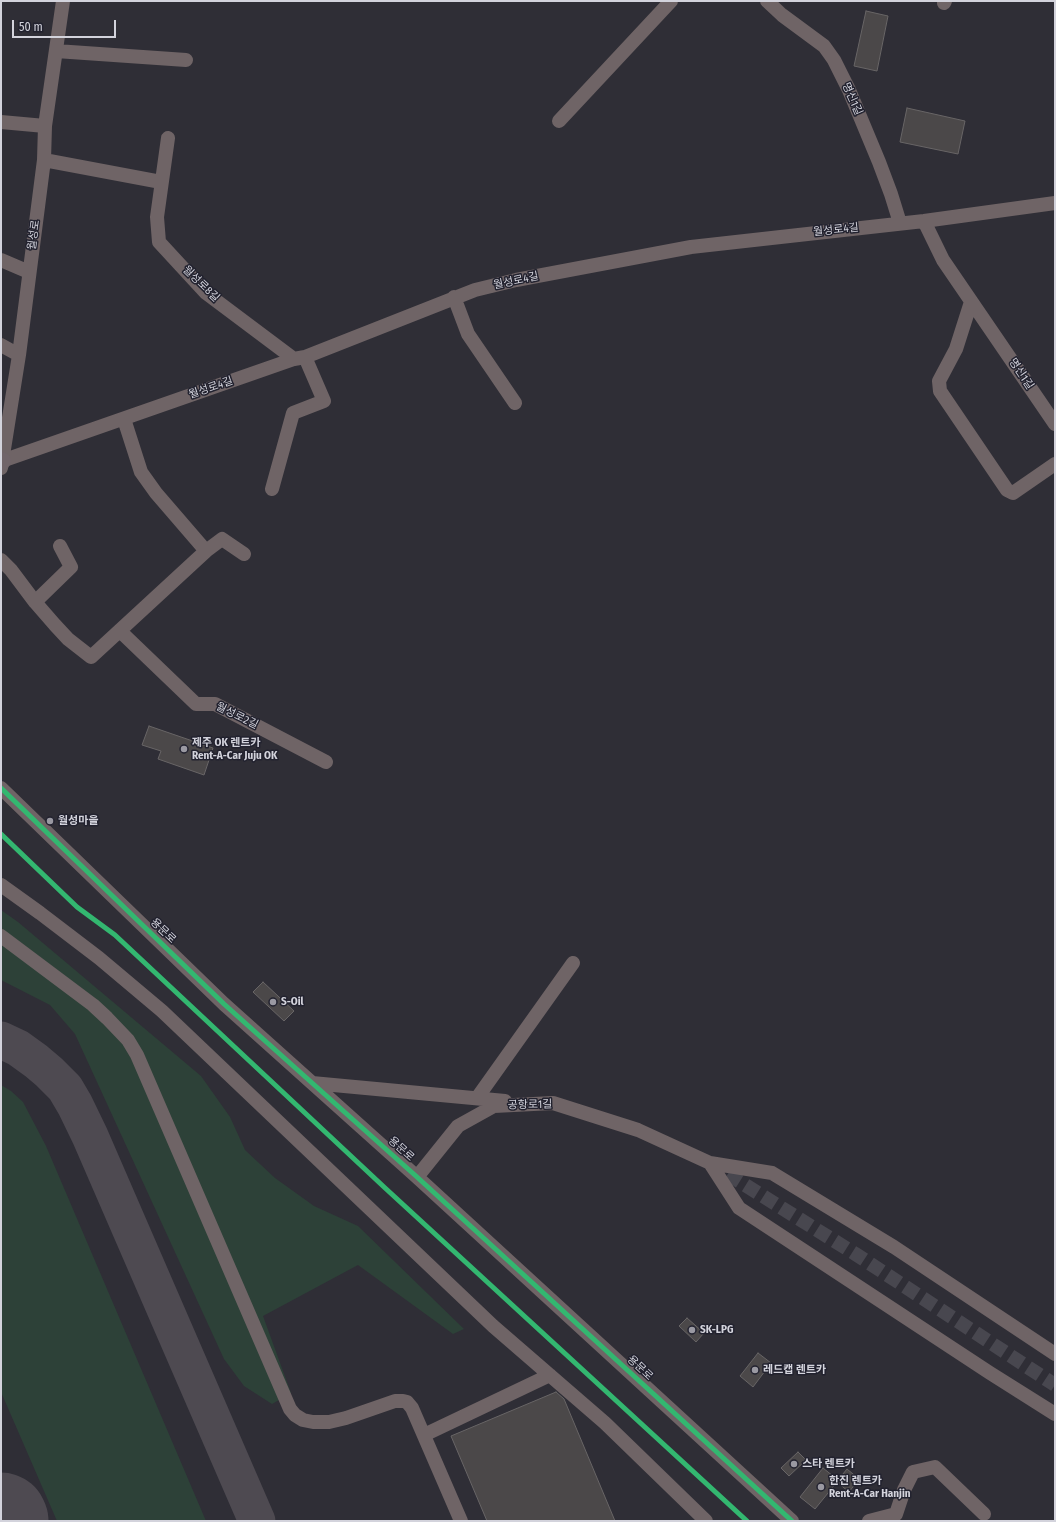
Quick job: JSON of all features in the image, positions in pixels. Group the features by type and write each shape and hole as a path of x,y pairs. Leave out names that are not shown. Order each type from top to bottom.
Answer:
{"street":[{"name":"월성로","path":"1,464 19,355 44,160 45,126 63,1"},
{"path":"559,121 671,1"},
{"name":"명신1길","path":"767,1 782,15 824,46 834,60 849,90 876,155 900,223"},
{"path":"56,51 186,60"},
{"path":"1,122 45,126"},
{"name":"월성로8길","path":"168,138 157,217 159,242 206,293 300,358"},
{"path":"44,160 161,182"},
{"name":"월성로4길","path":"1,464 124,419 300,358 475,290 516,280 691,247 924,221 1055,203"},
{"name":"명신1길","path":"924,221 943,260 1055,424"},
{"path":"1,260 29,272"},
{"path":"454,297 468,334 515,403"},
{"path":"971,302 956,349 939,381 940,391 1008,490 1013,493 1055,464"},
{"path":"1,345 19,355"},
{"path":"272,489 293,413 324,401 300,358"},
{"path":"124,419 141,472 156,493 206,552"},
{"path":"1,560 11,570 35,602 68,639 92,657 222,539 244,554"},
{"path":"35,602 71,567 60,546"},
{"name":"월성로2길","path":"121,632 196,704 215,704 326,762"},
{"name":"용문로","path":"1,788 224,1004 417,1177 792,1521"},
{"path":"1,885 99,958 162,1012 487,1320 605,1423 706,1521"},
{"path":"1,936 93,1005 128,1040 137,1055 276,1381 290,1409 295,1415 303,1420 313,1422 329,1422 346,1418 388,1403 402,1401 407,1402 412,1408 461,1521"},
{"path":"477,1098 573,963"},
{"path":"312,1083 538,1104"},
{"name":"공항로1길","path":"417,1177 458,1126 494,1106 553,1103 638,1130 710,1163 772,1173 894,1247 1055,1354"},
{"path":"710,1163 739,1208 1055,1414"},
{"path":"424,1435 550,1375"},
{"path":"869,1521 896,1514 904,1490 913,1472 935,1468 984,1514"}],"green space":[{"path":"1,910 18,922 201,1076 230,1117 245,1150 275,1178 314,1206 358,1226 464,1329 453,1334 358,1265 263,1316 291,1393 272,1404 244,1386 224,1359 75,1034 50,1005 1,980"},
{"path":"1,1085 11,1091 23,1102 46,1146 206,1521 57,1521 1,1392"}],"building":[{"path":"866,11 888,16 877,71 854,66"},
{"path":"907,108 965,121 958,154 900,142"},
{"name":"제주 OK 렌트카 Rent-A-Car Juju OK","path":"149,726 213,748 204,775 158,759 161,751 142,745"},
{"name":"S-Oil","path":"263,982 294,1011 284,1021 253,992"},
{"name":"SK-LPG","path":"687,1318 704,1333 696,1342 679,1326"},
{"name":"레드캡 렌트카","path":"758,1353 771,1363 753,1387 740,1376"},
{"path":"556,1392 564,1399 615,1521 487,1521 451,1436"},
{"name":"스타 렌트카","path":"798,1452 806,1460 789,1476 781,1468"},
{"name":"한진 렌트카 Rent-A-Car Hanjin","path":"823,1468 838,1480 847,1469 859,1479 849,1492 837,1482 815,1509 800,1497"}],"taxiway":[{"path":"1,1040 18,1048 49,1072 65,1088 75,1105 90,1136 257,1521"}],"tunnel":[{"path":"710,1163 857,1255 1055,1385"}],"cycle path":[{"path":"1,788 224,1004 417,1177 792,1521"},
{"path":"1,834 77,907 115,935 384,1187 747,1521"}],"place":[{"name":"제주 OK 렌트카 Rent-A-Car Juju OK","path":"184,749"},
{"name":"월성마을","path":"50,821"},
{"name":"S-Oil","path":"273,1002"},
{"name":"SK-LPG","path":"692,1330"},
{"name":"레드캡 렌트카","path":"755,1370"},
{"name":"스타 렌트카","path":"794,1464"},
{"name":"한진 렌트카 Rent-A-Car Hanjin","path":"821,1487"}]}
